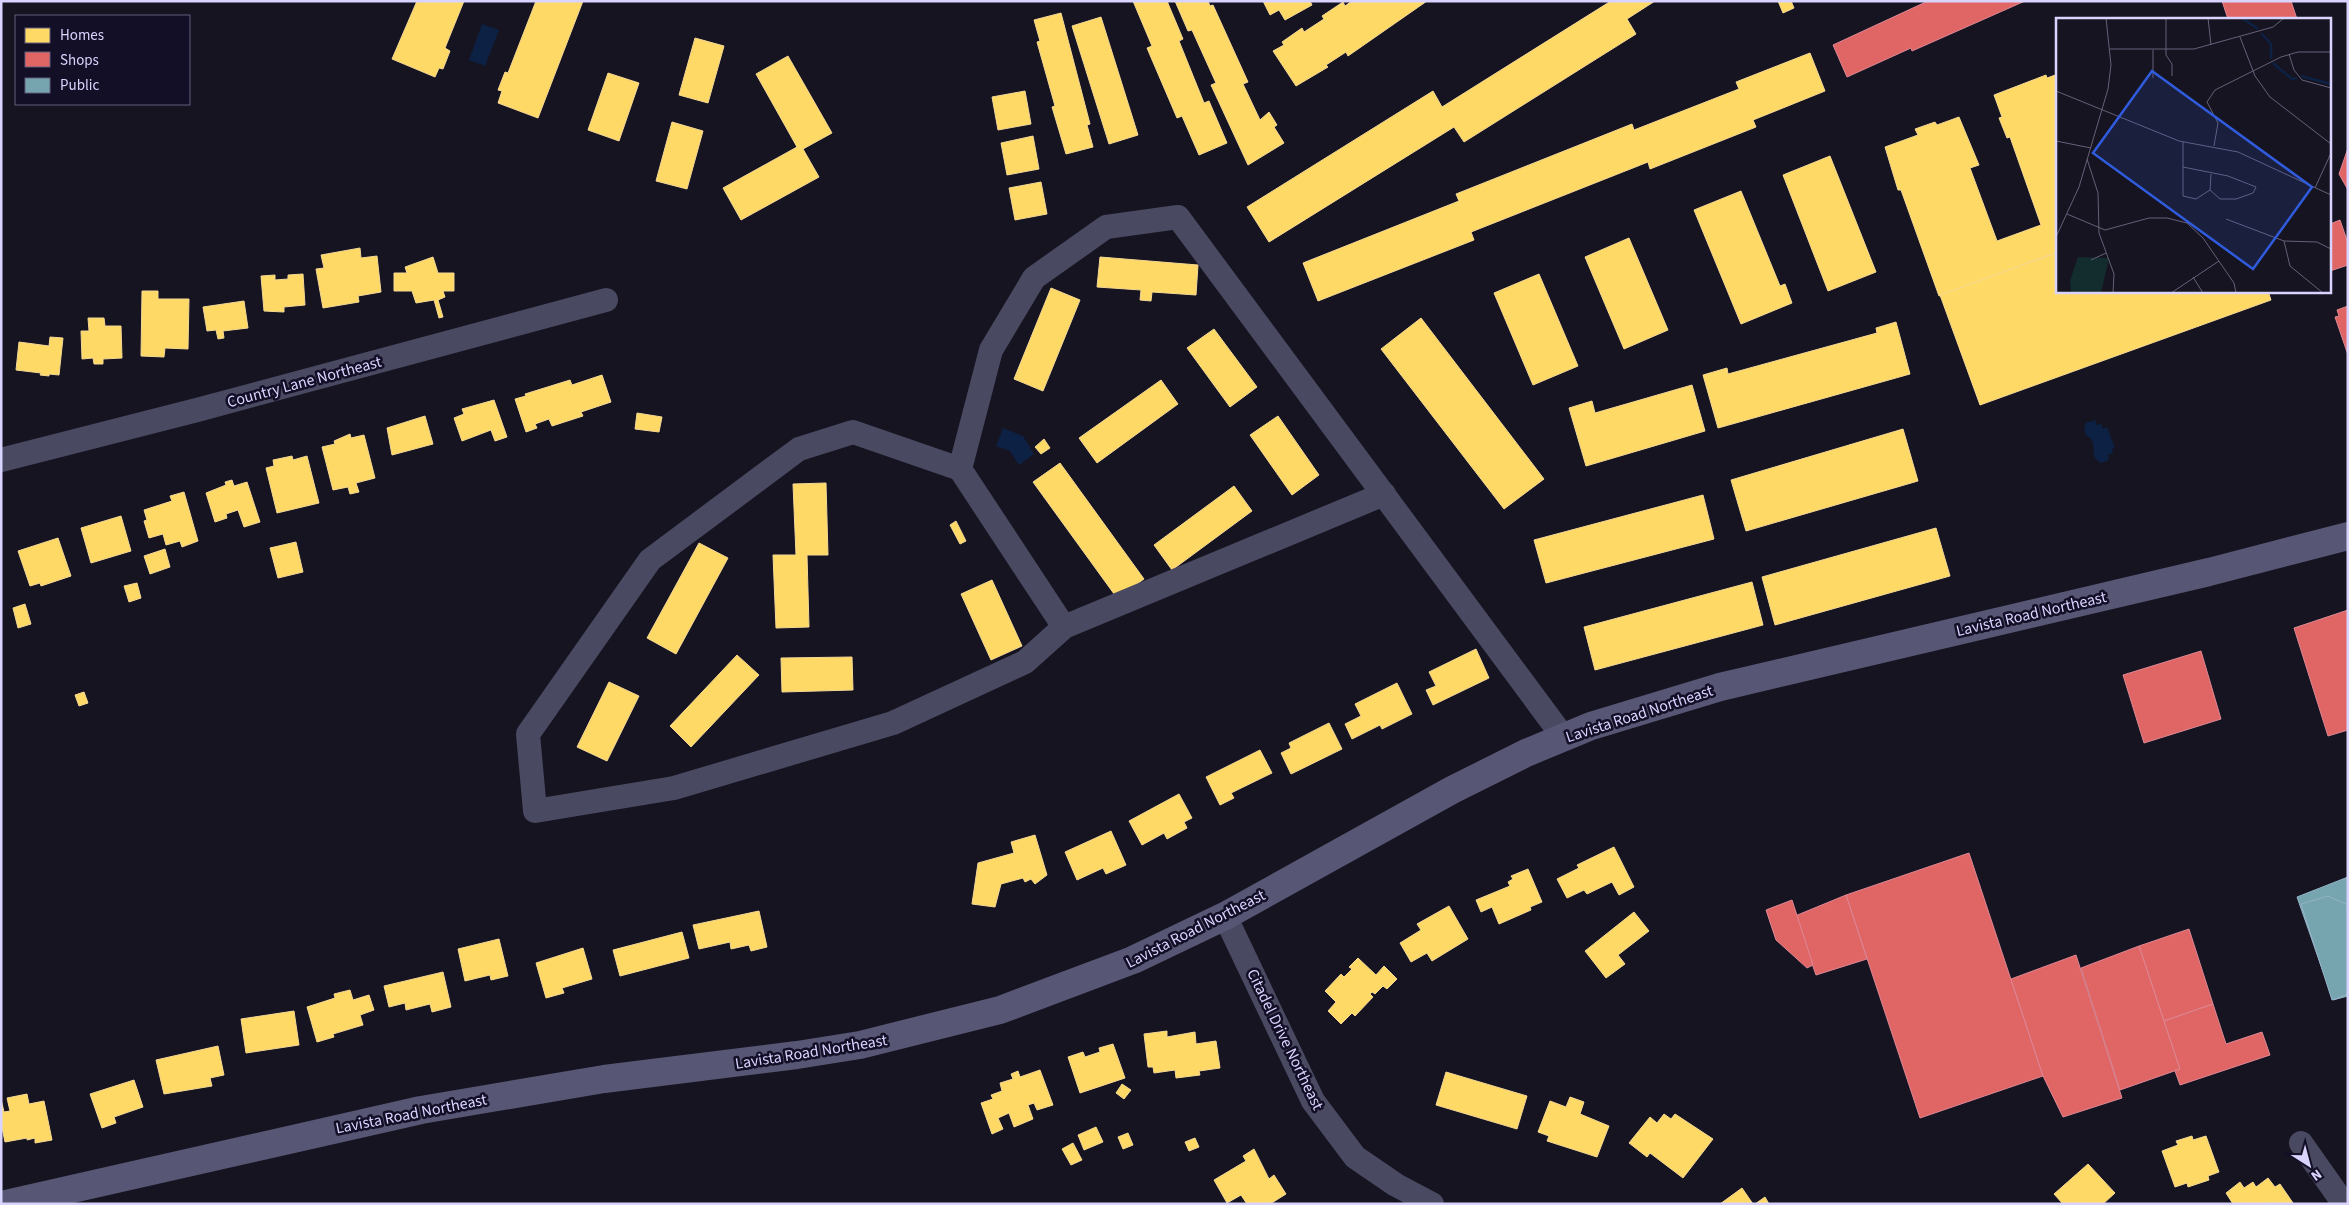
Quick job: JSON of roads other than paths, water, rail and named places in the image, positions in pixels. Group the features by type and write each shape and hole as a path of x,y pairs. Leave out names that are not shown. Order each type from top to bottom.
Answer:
{"main road":[{"name":"Lavista Road Northeast","path":"6,1204 421,1110 604,1079 797,1055 914,1033 1000,1010 1070,986 1133,960 1225,916 1452,790 1526,753 1598,724 1720,687 2237,565 2348,536"}],"street":[{"path":"960,469 991,350 1034,278 1106,227 1178,217 1564,738"},
{"name":"Country Lane Northeast","path":"1,460 196,410 606,300"},
{"path":"1064,627 960,469 853,432 798,449 650,560 528,734 535,811 674,788 894,723 1025,662 1064,627 1384,494"},
{"name":"Citadel Drive Northeast","path":"1225,916 1313,1101 1355,1158 1396,1185 1432,1204"},
{"path":"2301,1143 2344,1204"}],"water":[{"path":"482,24 499,30 485,66 469,60"},
{"path":"2095,420 2097,425 2101,424 2103,429 2107,427 2115,448 2112,449 2113,453 2108,455 2109,460 2101,463 2094,456 2092,440 2086,435 2084,429 2086,423"},
{"path":"1003,428 1023,436 1034,454 1019,465 1010,451 996,446"}]}
